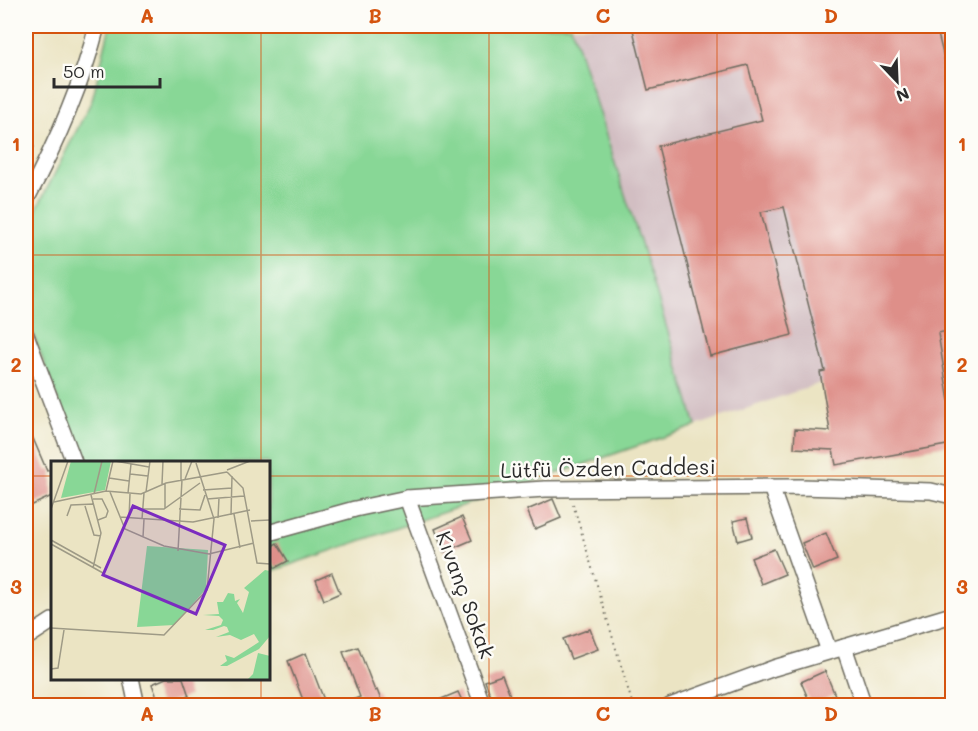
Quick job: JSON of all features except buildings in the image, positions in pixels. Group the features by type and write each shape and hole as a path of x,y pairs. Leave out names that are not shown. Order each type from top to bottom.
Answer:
{"street":[{"path":"26,200 53,149 86,71 97,26"},
{"path":"26,335 74,461"},
{"path":"771,487 837,649 864,705"},
{"name":"Lütfü Özden Caddesi","path":"270,532 354,509 407,498 568,489 771,487 931,491 952,496"},
{"name":"Kıvanç Sokak","path":"407,498 483,705"},
{"path":"670,705 837,649 952,615"},
{"path":"26,636 51,622"},
{"path":"131,680 137,705"}],"path":[{"path":"568,489 633,705"}],"shaded area":[{"path":"571,26 952,26 952,358 938,363 931,345 696,426 654,285"}],"green space":[{"path":"110,26 571,26 654,285 696,426 270,572 270,461 81,461 26,315 26,230 92,100"}]}
